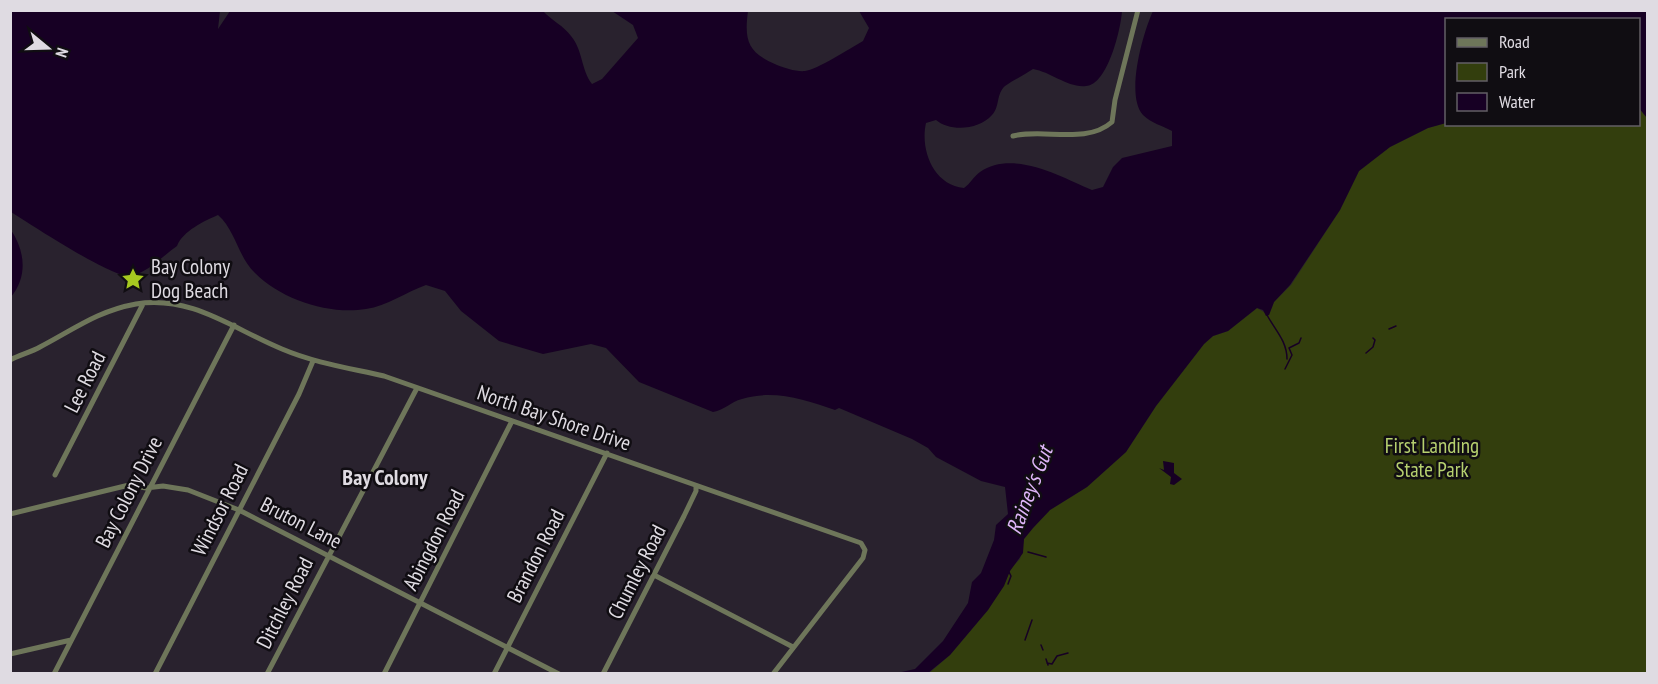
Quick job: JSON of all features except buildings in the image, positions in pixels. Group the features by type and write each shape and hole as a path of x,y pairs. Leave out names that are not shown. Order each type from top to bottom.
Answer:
{"street":[{"path":"1013,136 1071,134 1104,129 1112,122 1115,100 1138,10"},
{"name":"North Bay Shore Drive","path":"11,360 38,348 93,317 143,304 193,307 275,346 313,361 384,376 696,486 705,486 843,535 863,545 863,558 794,647"},
{"name":"Lee Road","path":"55,475 143,304"},
{"name":"Bay Colony Drive","path":"54,674 234,325"},
{"name":"Windsor Road","path":"155,674 313,361"},
{"name":"Ditchley Road","path":"267,674 417,388"},
{"name":"Abingdon Road","path":"384,674 512,421"},
{"name":"Brandon Road","path":"494,674 607,453"},
{"name":"Bruton Lane","path":"10,514 129,485 149,488 163,486 188,490 239,510 559,674"},
{"name":"Chumley Road","path":"603,674 696,491 696,486"},
{"path":"654,575 794,647 773,674"},
{"path":"10,654 71,640"}],"green space":[{"name":"First Landing State Park","path":"1640,109 1647,118 1647,673 928,674 950,655 988,610 1012,567 1020,559 1024,539 1033,528 1050,510 1087,487 1126,452 1156,406 1204,344 1213,336 1228,331 1257,308 1269,315 1274,302 1291,285 1340,210 1359,171 1390,147 1428,128 1445,123 1445,126 1640,126"}],"water":[{"name":"Rainey's Gut","path":"11,10 220,11 218,29 230,11 543,11 565,29 575,42 592,84 602,79 638,38 633,25 612,11 748,11 748,38 754,51 777,65 802,71 817,67 863,41 869,28 859,11 1122,11 1112,54 1101,76 1094,83 1086,86 1073,85 1033,69 1002,89 994,112 980,124 956,128 936,120 926,123 925,144 931,164 944,180 953,185 964,188 980,172 1007,163 1037,168 1092,190 1103,187 1113,167 1122,158 1172,146 1172,131 1143,115 1138,106 1136,93 1141,48 1153,11 1647,11 1647,118 1640,109 1640,18 1445,18 1445,123 1428,128 1390,147 1359,171 1340,210 1290,285 1274,302 1269,315 1266,316 1263,310 1257,308 1228,331 1213,336 1204,344 1156,406 1126,452 1087,487 1050,510 1033,528 1024,539 1023,553 988,610 950,655 928,673 897,673 915,669 943,641 968,603 972,582 981,573 994,540 996,525 1008,514 1005,487 981,481 936,457 928,448 912,439 839,408 835,410 801,399 778,395 754,396 738,400 713,412 639,382 606,348 591,344 543,354 499,341 461,311 445,291 426,285 381,305 366,309 337,310 307,303 279,291 255,273 249,267 224,221 218,215 189,231 177,246 155,264 130,276 106,269 11,212"},
{"path":"11,230 19,246 23,264 20,281 11,297"},
{"path":"1163,461 1174,463 1174,473 1182,479 1174,485 1170,484 1171,477 1159,468 1164,470"}],"waterway":[{"path":"1267,315 1283,341 1287,359"},
{"path":"1389,329 1396,326"},
{"path":"1285,369 1292,355 1289,348 1299,343 1301,338"},
{"path":"1366,353 1373,347 1375,340 1373,338"},
{"path":"1028,552 1046,557"},
{"path":"1008,584 1011,576 1009,572"},
{"path":"1025,640 1032,620"},
{"path":"1041,645 1043,650"},
{"path":"1047,663 1052,664 1057,656 1068,653"},
{"path":"1046,659 1048,665"}],"place":[{"name":"Bay Colony Dog Beach","path":"133,279"}],"district":[{"name":"Bay Colony","path":"385,477"}]}
